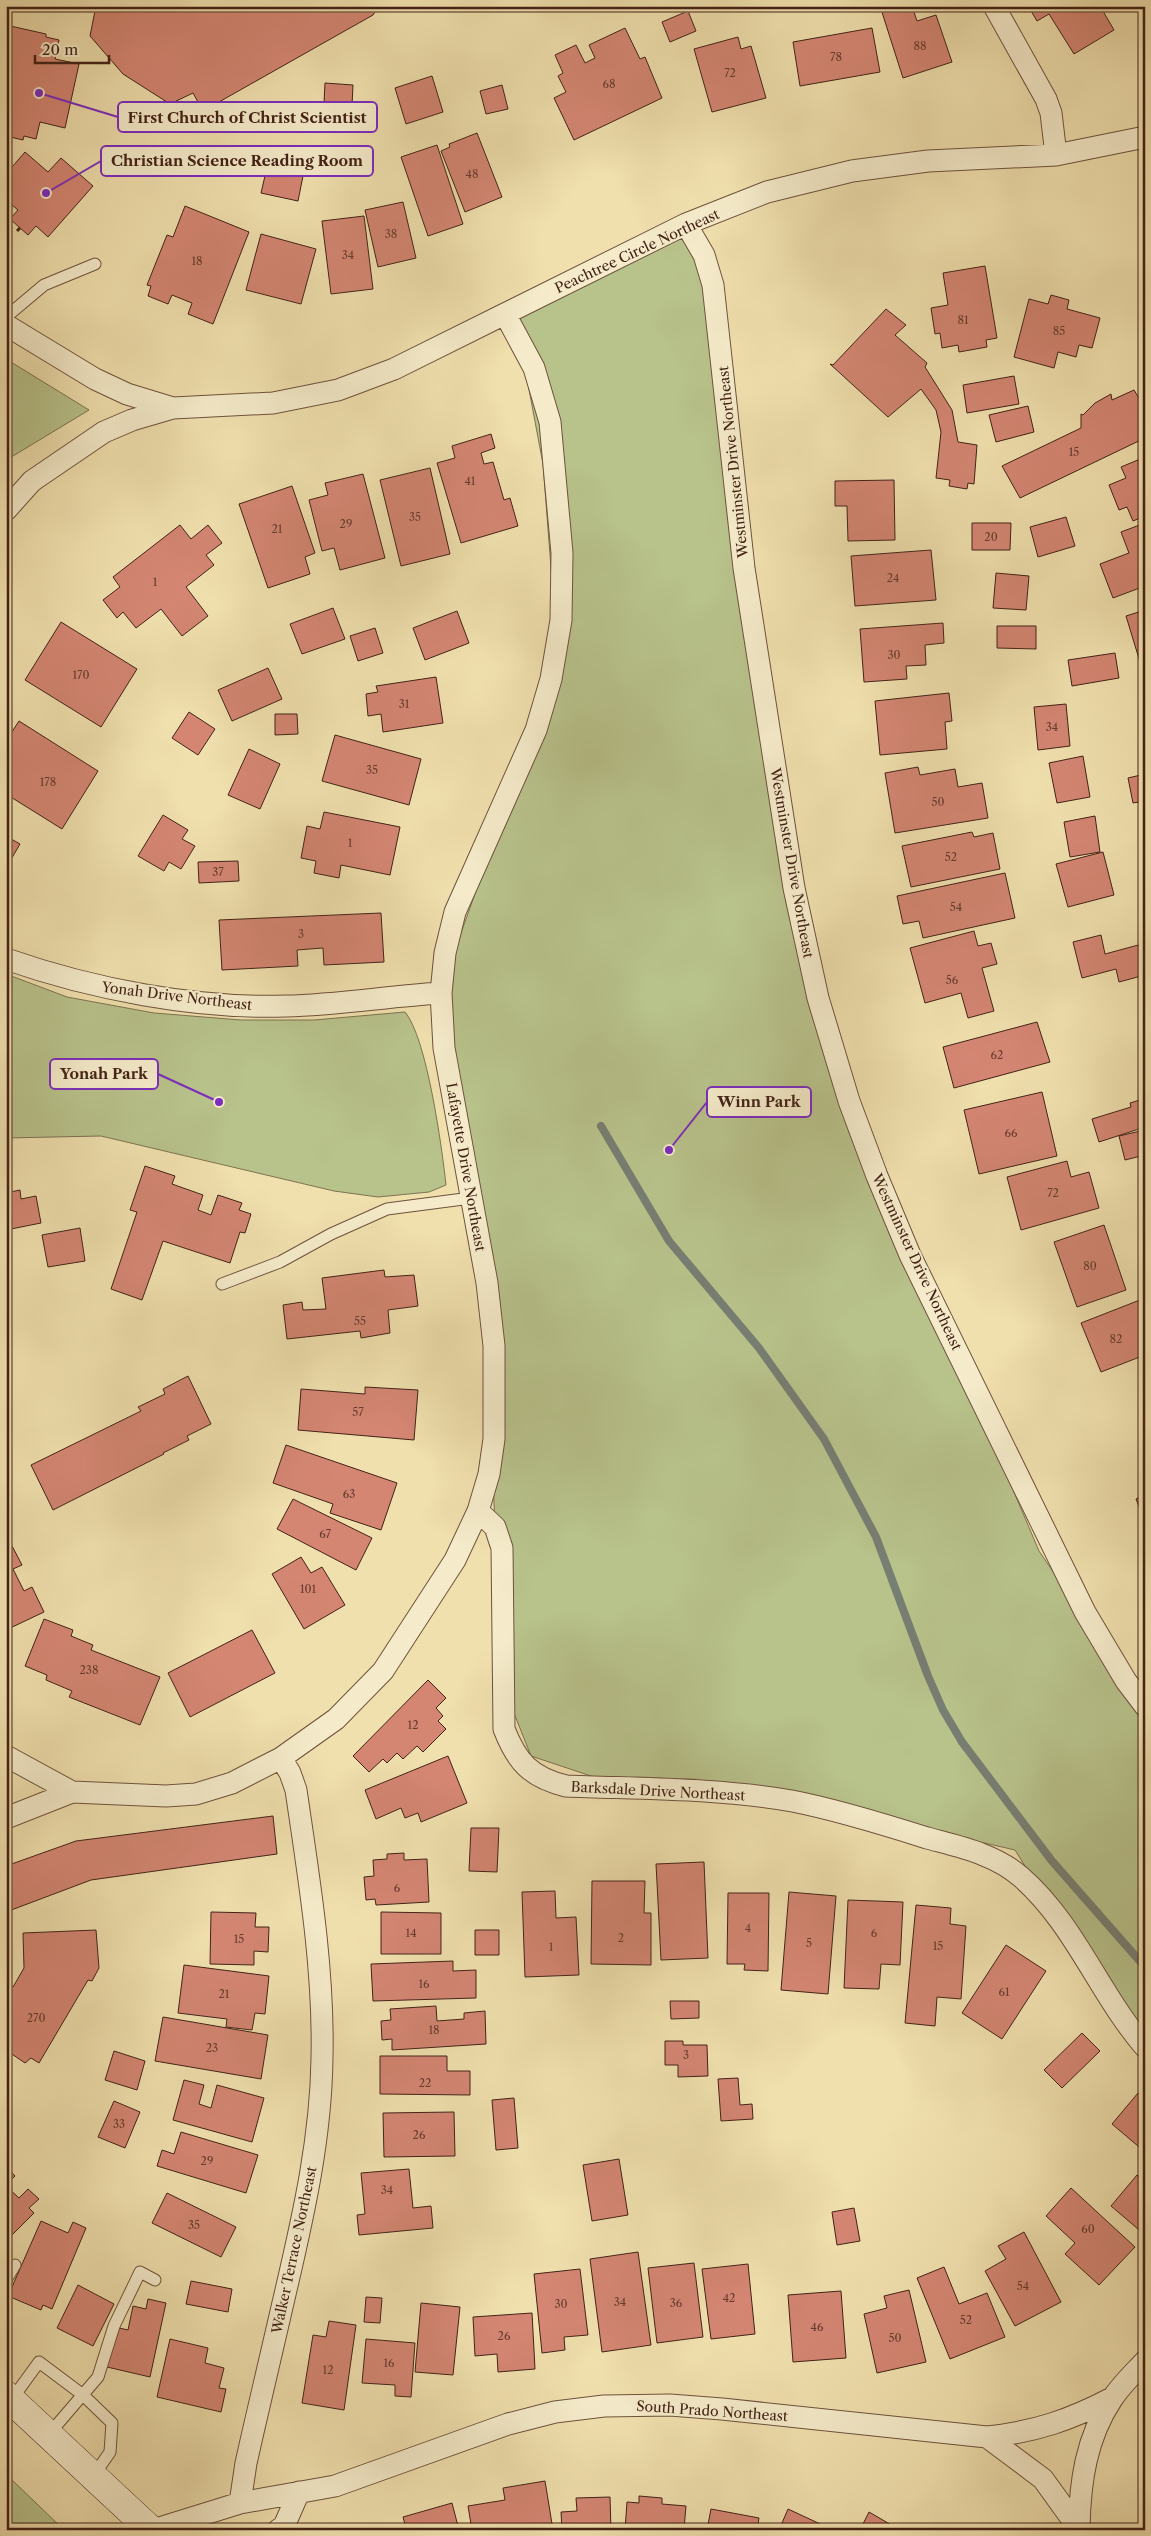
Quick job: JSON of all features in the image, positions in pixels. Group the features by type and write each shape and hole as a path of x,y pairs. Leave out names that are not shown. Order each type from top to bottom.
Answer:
{"main road":[{"path":"9,2397 152,2530"}],"street":[{"path":"994,6 1046,99 1051,113 1056,155"},
{"name":"Peachtree Circle Northeast","path":"6,510 32,481 104,432 132,420 173,408 274,403 338,390 394,369 686,224 766,192 852,170 928,161 1056,155 1144,141"},
{"name":"Westminster Drive Northeast","path":"686,224 704,255 713,284 744,568 794,888 818,998 849,1101 877,1176 910,1255 1085,1612 1126,1681 1145,1706"},
{"name":"Lafayette Drive Northeast","path":"6,1818 72,1792 166,1796 196,1794 232,1783 282,1758 336,1720 383,1671 455,1560 478,1511 489,1474 494,1439 494,1346 487,1283 444,1048 441,993 446,953 456,912 536,730 551,679 561,620 562,553 550,422 534,368 505,314"},
{"name":"Peachtree Circle Northeast","path":"6,325 94,379 126,394 173,408"},
{"name":"Yonah Drive Northeast","path":"6,959 52,975 101,987 236,1004 294,1006 441,993"},
{"name":"Barksdale Drive Northeast","path":"478,1511 495,1527 502,1548 504,1729 513,1753 531,1772 548,1782 566,1786 707,1791 792,1801 856,1816 992,1857 1020,1876 1058,1916 1127,2026 1145,2048"},
{"name":"Lafayette Drive Northeast","path":"6,1756 72,1792"},
{"name":"Walker Terrace Northeast","path":"240,2503 246,2463 308,2198 318,2129 322,2058 321,1991 311,1894 296,1790 282,1758"},
{"path":"1079,2529 1080,2496 1084,2465 1093,2437 1112,2398 1145,2361"},
{"name":"South Prado Northeast","path":"152,2530 240,2503 334,2486 508,2424 556,2412 604,2406 670,2406 722,2409 988,2437 1022,2433 1055,2424 1112,2398"},
{"path":"988,2437 1043,2479 1079,2529"},
{"path":"278,2530 284,2526 299,2492"},
{"path":"291,2530 294,2524 299,2492"}],"lane":[{"path":"6,317 44,285 95,264"},
{"path":"222,1284 280,1262 331,1234 387,1209 471,1198"},
{"path":"6,2280 15,2265"},
{"path":"49,2434 98,2377 114,2326 140,2272 155,2280"},
{"path":"9,2397 39,2362 83,2395 112,2423 110,2452 94,2475"}],"green space":[{"path":"681,228 707,285 803,961 903,1230 1039,1551 1145,1706 1145,2058 1015,1850 793,1799 615,1784 531,1756 502,1683 486,1321 442,986 495,838 556,632 543,464 512,299"},
{"path":"6,359 89,410 8,459 6,452"},
{"path":"6,974 67,997 154,1013 241,1020 314,1020 405,1012 413,1025 427,1068 446,1185 429,1192 378,1197 334,1191 101,1136 6,1138"},
{"path":"11,2479 64,2530 6,2530 6,2484"}],"building":[{"path":"96,6 379,6 373,15 203,111 193,93 170,104 123,74 90,36"},
{"path":"880,6 912,6 917,21 936,15 952,62 903,78"},
{"path":"1028,6 1100,6 1114,30 1074,54 1049,14 1037,21"},
{"path":"688,11 696,31 670,42 662,22"},
{"path":"6,25 46,34 46,37 59,40 55,59 79,64 65,128 40,122 36,139 24,136 23,140 6,136"},
{"path":"625,28 640,59 645,57 662,98 574,140 554,98 566,92 558,76 563,73 555,55 576,45 585,63 595,58 589,45"},
{"path":"872,28 880,72 800,86 793,42"},
{"path":"738,37 741,49 751,46 766,98 712,112 694,49"},
{"path":"432,76 443,112 406,124 395,88"},
{"path":"325,83 353,85 351,125 323,124"},
{"path":"502,85 508,109 486,114 480,91"},
{"path":"477,133 502,197 465,212 441,151 450,147 449,144"},
{"path":"437,145 463,224 428,236 401,157"},
{"path":"25,152 48,172 61,158 93,186 48,237 36,226 28,235 10,219 18,210 6,200 6,174"},
{"path":"268,163 304,171 298,201 261,193"},
{"path":"403,202 416,258 378,267 365,210"},
{"path":"185,206 249,232 213,324 188,314 192,303 172,295 168,304 148,296 151,286 147,285 167,235 173,237"},
{"path":"364,216 373,289 331,294 322,221"},
{"path":"261,234 316,249 301,304 246,290"},
{"path":"985,266 997,338 986,340 987,347 959,352 958,345 942,348 940,333 935,334 931,308 948,305 943,273"},
{"path":"1051,295 1069,300 1067,309 1100,318 1092,348 1079,345 1076,357 1058,352 1054,368 1014,357 1029,299 1048,304"},
{"path":"886,309 906,325 895,335 927,363 925,367 952,410 958,442 977,445 974,484 968,483 967,489 949,486 950,480 936,478 941,432 936,410 921,389 888,417 830,364 833,365"},
{"path":"1014,376 1019,404 967,413 963,385"},
{"path":"1134,390 1145,408 1145,438 1020,498 1002,466 1081,428 1081,414 1083,415 1095,403 1111,394 1112,400"},
{"path":"1028,406 1034,432 996,442 989,415"},
{"path":"491,434 495,448 481,453 484,464 493,462 504,500 510,498 518,526 461,543 437,463 455,458 452,446"},
{"path":"1145,457 1145,516 1133,521 1127,507 1119,510 1109,485 1126,478 1121,467"},
{"path":"430,468 450,554 401,566 380,480"},
{"path":"363,474 385,558 340,570 334,548 322,551 309,500 328,495 325,483"},
{"path":"894,480 895,540 848,541 847,506 835,506 835,481"},
{"path":"292,486 315,553 305,557 310,574 268,588 239,504"},
{"path":"1066,517 1075,546 1038,557 1030,527"},
{"path":"972,523 1011,523 1010,550 972,550"},
{"path":"1145,523 1145,586 1113,598 1100,564 1129,553 1121,532"},
{"path":"180,525 191,539 208,525 222,543 206,555 214,565 186,587 208,616 182,636 161,609 136,628 123,612 117,618 103,600 120,587 113,577"},
{"path":"931,550 936,600 855,606 851,556"},
{"path":"996,573 1029,576 1026,610 993,608"},
{"path":"333,608 345,639 302,654 290,624"},
{"path":"1145,610 1145,660 1140,662 1126,616"},
{"path":"457,611 469,643 425,660 413,628"},
{"path":"61,622 137,669 101,727 25,680"},
{"path":"943,623 944,643 925,645 926,665 906,666 907,679 864,682 860,629"},
{"path":"997,626 1036,626 1036,649 997,648"},
{"path":"375,628 383,653 358,661 350,636"},
{"path":"1115,653 1119,678 1072,686 1068,660"},
{"path":"268,668 282,699 232,721 218,690"},
{"path":"436,677 443,723 383,732 381,714 368,716 366,694 378,692 376,686"},
{"path":"949,693 952,721 945,722 947,749 880,755 875,701"},
{"path":"1066,704 1070,746 1038,750 1034,707"},
{"path":"189,712 215,729 198,755 172,738"},
{"path":"275,714 297,714 298,734 275,735"},
{"path":"19,721 98,771 62,829 6,794 6,741"},
{"path":"335,735 421,759 409,805 322,781"},
{"path":"249,749 280,764 260,809 228,795"},
{"path":"1083,756 1090,797 1057,803 1049,763"},
{"path":"918,767 920,775 955,769 958,787 982,783 988,818 895,833 885,773"},
{"path":"1145,774 1145,801 1133,803 1128,778"},
{"path":"324,812 400,827 390,875 341,865 339,878 314,873 316,861 301,858 307,826 320,829"},
{"path":"163,815 188,830 182,839 195,846 181,869 169,862 164,871 138,856"},
{"path":"1095,816 1100,852 1070,857 1064,822"},
{"path":"972,832 974,837 993,833 1000,869 911,887 902,846"},
{"path":"6,836 20,844 6,868"},
{"path":"1103,852 1114,895 1068,907 1056,864"},
{"path":"238,861 239,881 199,883 198,862"},
{"path":"1005,873 1015,918 923,938 919,921 903,924 897,896"},
{"path":"381,913 384,962 324,965 323,948 297,950 298,966 222,970 219,920"},
{"path":"974,931 978,946 991,943 997,964 982,968 994,1011 968,1018 961,993 925,1003 910,948"},
{"path":"1101,935 1105,954 1142,944 1145,975 1119,982 1116,969 1082,978 1073,942"},
{"path":"1037,1022 1050,1062 954,1088 943,1047"},
{"path":"1042,1092 1057,1156 979,1174 964,1110"},
{"path":"1143,1099 1145,1127 1099,1142 1092,1119 1131,1107 1130,1103"},
{"path":"1145,1130 1145,1155 1125,1160 1119,1136"},
{"path":"1067,1161 1071,1177 1089,1172 1099,1208 1021,1230 1007,1177"},
{"path":"145,1166 175,1176 172,1184 203,1195 198,1210 211,1215 218,1195 242,1203 239,1210 251,1214 245,1233 240,1232 230,1263 163,1241 142,1300 111,1289 137,1212 130,1210"},
{"path":"20,1190 21,1199 36,1196 41,1223 6,1230 6,1193"},
{"path":"1104,1225 1126,1290 1077,1307 1054,1242"},
{"path":"80,1228 85,1261 48,1267 42,1235"},
{"path":"384,1270 385,1277 414,1275 418,1306 388,1310 390,1333 361,1338 360,1331 287,1339 283,1305 302,1302 303,1310 326,1309 322,1278"},
{"path":"1145,1298 1145,1355 1101,1372 1081,1323"},
{"path":"188,1376 211,1424 187,1436 189,1440 164,1454 53,1510 31,1465 141,1411 138,1407 165,1394 163,1389"},
{"path":"365,1387 418,1390 414,1440 298,1430 301,1389 365,1394"},
{"path":"286,1445 397,1483 381,1530 330,1513 333,1504 273,1483"},
{"path":"1145,1495 1145,1522 1136,1499"},
{"path":"293,1499 372,1538 356,1570 277,1529"},
{"path":"10,1542 22,1565 13,1569 24,1591 32,1587 44,1612 6,1630 6,1544"},
{"path":"301,1557 311,1573 322,1567 345,1605 304,1629 272,1574"},
{"path":"44,1619 73,1630 71,1636 93,1645 91,1650 160,1677 140,1725 69,1697 72,1691 46,1680 47,1675 25,1666"},
{"path":"252,1630 275,1673 190,1717 168,1673"},
{"path":"428,1680 446,1698 436,1708 443,1716 438,1721 446,1729 423,1752 417,1746 403,1759 397,1753 387,1763 383,1759 369,1772 353,1756"},
{"path":"448,1756 467,1803 421,1822 418,1813 405,1818 401,1808 376,1819 365,1790"},
{"path":"273,1816 277,1854 91,1880 6,1912 6,1866 76,1841"},
{"path":"471,1828 499,1828 497,1872 469,1871"},
{"path":"404,1853 404,1860 427,1859 429,1902 376,1905 375,1899 366,1900 364,1877 374,1876 373,1860 387,1859 387,1854"},
{"path":"704,1862 708,1958 661,1960 656,1864"},
{"path":"592,1881 645,1881 644,1913 651,1913 651,1965 591,1964"},
{"path":"555,1891 556,1918 576,1917 579,1975 525,1977 522,1892"},
{"path":"789,1892 836,1896 828,1994 781,1990"},
{"path":"728,1893 769,1893 768,1971 744,1970 745,1964 727,1964"},
{"path":"848,1900 903,1902 900,1965 881,1964 879,1989 844,1988"},
{"path":"916,1905 951,1908 950,1924 966,1926 961,1999 937,1997 935,2026 905,2023"},
{"path":"211,1912 256,1913 255,1927 269,1927 268,1952 254,1951 254,1965 210,1964"},
{"path":"381,1912 441,1913 441,1954 381,1954"},
{"path":"96,1930 99,1968 92,1981 88,1980 39,2063 31,2058 25,2063 6,2050 6,1982 13,1987 24,1968 23,1933"},
{"path":"475,1930 499,1930 499,1955 475,1955"},
{"path":"1006,1945 1046,1971 1002,2039 962,2013"},
{"path":"453,1961 453,1971 476,1970 476,1998 373,2001 371,1964"},
{"path":"184,1965 269,1976 265,2014 255,2013 252,2030 226,2027 227,2019 178,2013"},
{"path":"670,2001 699,2001 699,2018 671,2019"},
{"path":"436,2006 437,2021 464,2019 464,2013 485,2011 486,2044 392,2050 392,2039 382,2040 381,2021 391,2020 390,2009"},
{"path":"163,2017 268,2035 261,2079 155,2061"},
{"path":"1082,2033 1100,2051 1062,2088 1044,2070"},
{"path":"665,2041 683,2041 683,2045 707,2045 708,2076 678,2077 678,2065 665,2065"},
{"path":"114,2051 145,2061 137,2090 105,2080"},
{"path":"380,2056 447,2056 447,2071 470,2071 470,2095 380,2094"},
{"path":"738,2078 740,2105 752,2104 753,2119 721,2121 718,2079"},
{"path":"184,2080 204,2085 199,2104 211,2108 217,2085 264,2098 252,2142 173,2120"},
{"path":"1138,2093 1145,2099 1145,2152 1112,2124"},
{"path":"514,2098 518,2148 496,2150 492,2100"},
{"path":"114,2101 140,2112 125,2148 98,2137"},
{"path":"454,2112 455,2156 384,2157 383,2113"},
{"path":"181,2132 258,2155 246,2193 157,2166 162,2150 174,2154"},
{"path":"619,2159 628,2215 592,2221 583,2165"},
{"path":"6,2166 15,2176 6,2185"},
{"path":"409,2169 413,2208 431,2206 433,2228 359,2235 357,2215 365,2214 361,2173"},
{"path":"1137,2175 1145,2181 1145,2235 1111,2206"},
{"path":"6,2186 19,2198 28,2189 39,2199 29,2208 34,2213 6,2241"},
{"path":"1071,2188 1135,2247 1099,2285 1065,2254 1075,2243 1046,2216"},
{"path":"167,2193 236,2227 221,2257 152,2223"},
{"path":"854,2208 860,2241 837,2245 832,2212"},
{"path":"41,2221 68,2233 73,2222 86,2228 52,2309 43,2305 41,2310 8,2296"},
{"path":"1024,2232 1061,2302 1015,2326 985,2271 1006,2259 998,2246"},
{"path":"638,2252 651,2345 602,2352 590,2259"},
{"path":"694,2263 703,2337 657,2343 648,2268"},
{"path":"748,2264 755,2334 711,2339 702,2269"},
{"path":"944,2267 959,2304 987,2293 1005,2337 950,2359 917,2278"},
{"path":"580,2269 588,2335 564,2337 565,2350 542,2353 534,2274"},
{"path":"191,2281 232,2289 228,2312 186,2304"},
{"path":"78,2285 114,2304 93,2346 57,2328"},
{"path":"909,2290 926,2362 877,2373 864,2314 887,2308 884,2296"},
{"path":"841,2291 846,2358 793,2362 788,2295"},
{"path":"366,2297 382,2298 380,2323 364,2322"},
{"path":"148,2299 166,2303 150,2377 107,2367 115,2327 128,2330 133,2306 146,2309"},
{"path":"421,2303 460,2307 453,2375 415,2372"},
{"path":"532,2313 535,2369 498,2372 497,2354 475,2356 473,2317"},
{"path":"329,2321 356,2325 344,2410 302,2403 313,2335 326,2337"},
{"path":"170,2339 208,2348 205,2363 224,2368 219,2388 226,2389 221,2412 157,2397"},
{"path":"366,2339 415,2343 411,2397 395,2396 395,2385 362,2383"},
{"path":"545,2481 553,2530 472,2530 468,2506 505,2500 503,2488"},
{"path":"639,2496 662,2498 662,2504 686,2506 684,2529 625,2530 627,2502 639,2503"},
{"path":"610,2497 611,2530 562,2530 561,2512 577,2511 576,2498"},
{"path":"452,2503 459,2530 400,2530 406,2528 403,2517"},
{"path":"711,2509 759,2518 757,2530 707,2530"},
{"path":"788,2509 831,2529 831,2530 779,2530"},
{"path":"869,2512 900,2530 860,2530"}],"waterway":[{"path":"601,1126 669,1241 759,1348 824,1439 876,1537 928,1676 943,1710 962,1742 1052,1861 1145,1967"}],"place":[{"name":"First Church of Christ Scientist","path":"39,93"},
{"name":"Christian Science Reading Room","path":"46,193"},
{"name":"Yonah Park","path":"219,1102"},
{"name":"Winn Park","path":"669,1150"}]}
